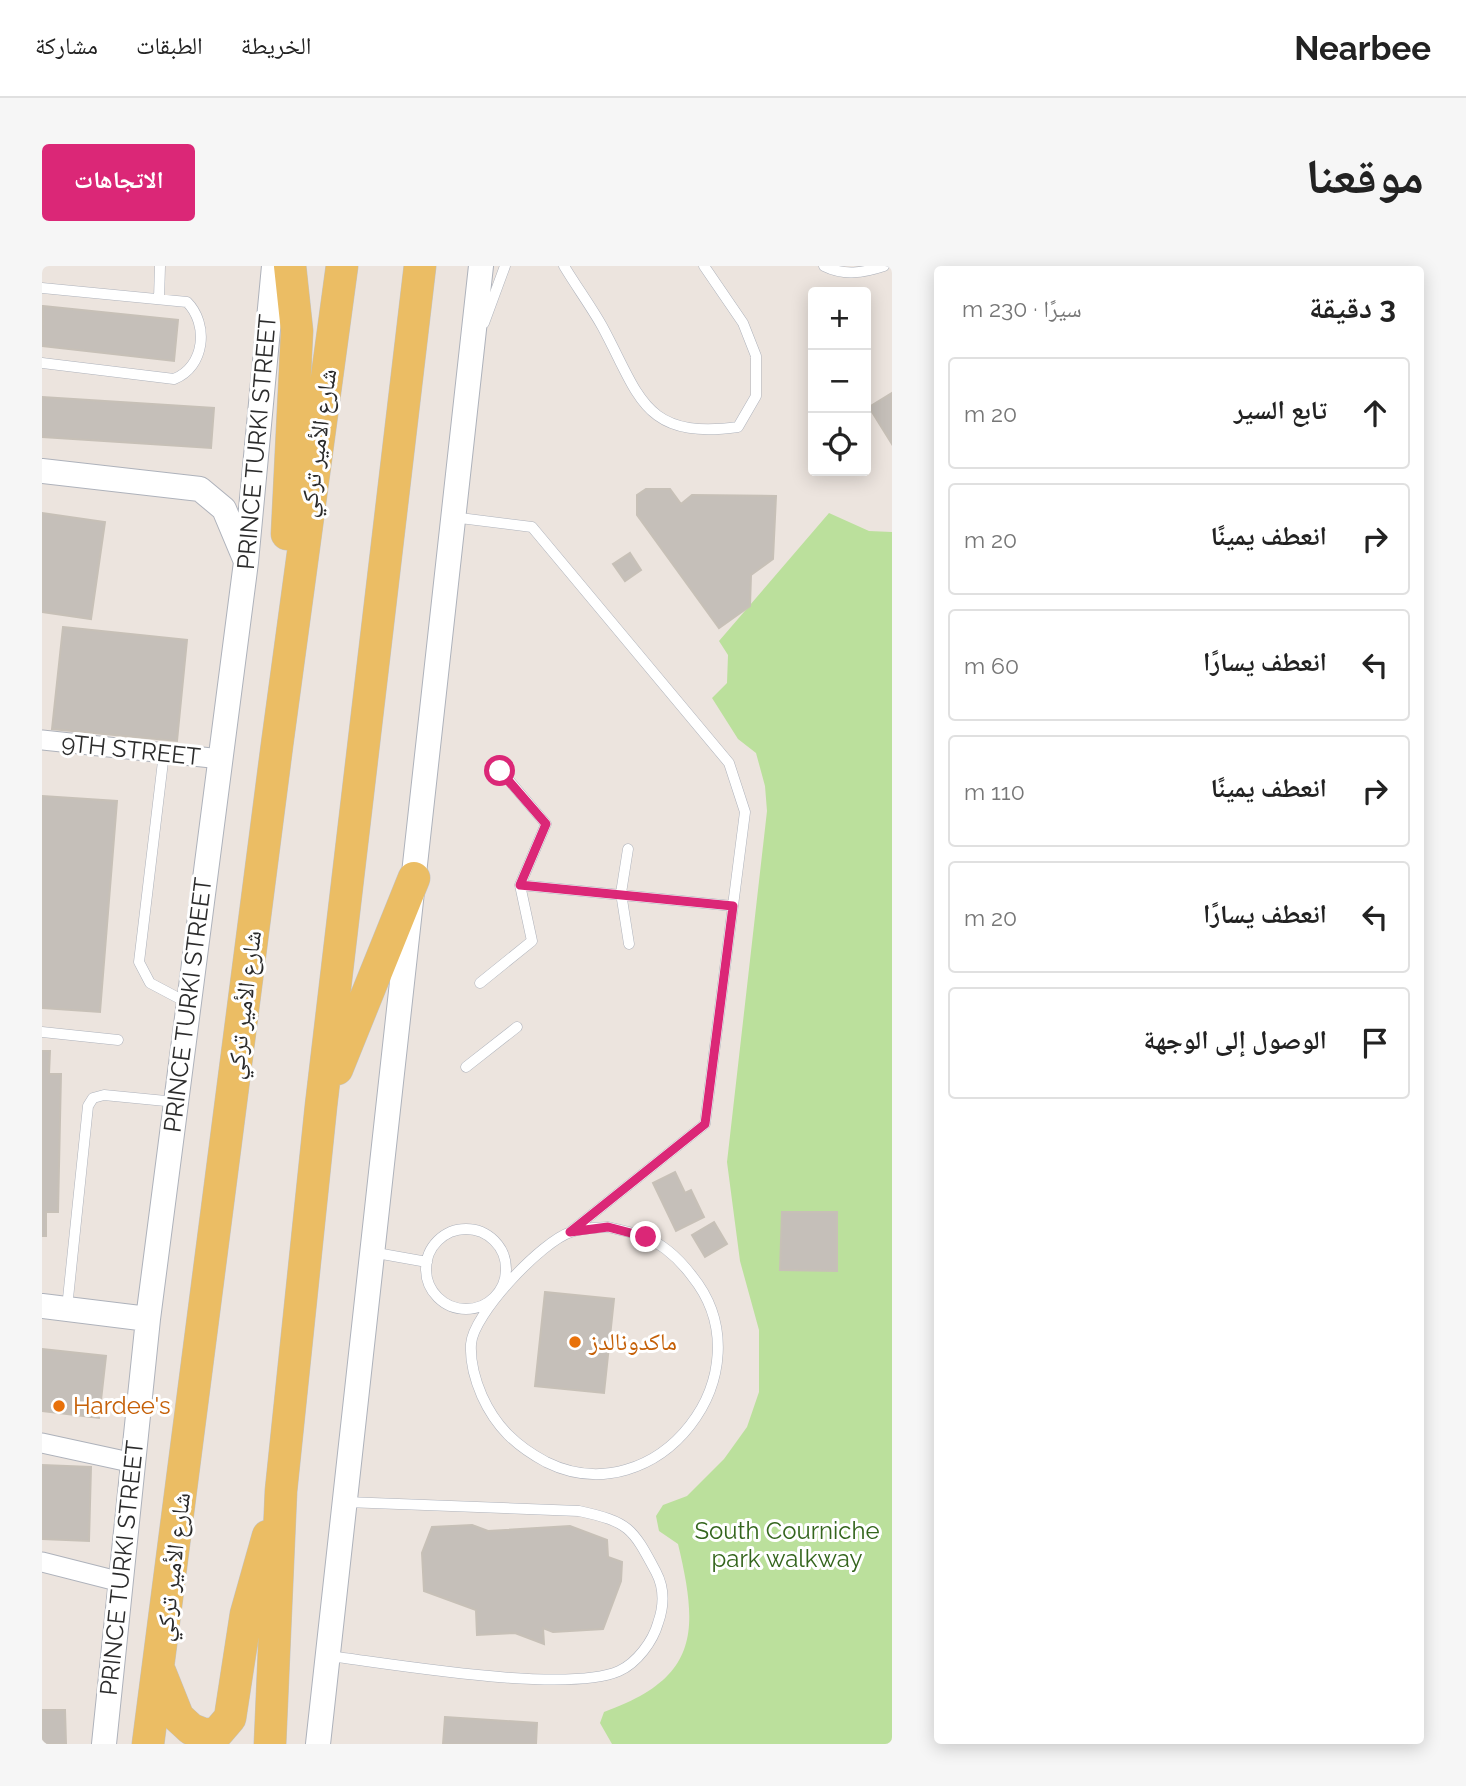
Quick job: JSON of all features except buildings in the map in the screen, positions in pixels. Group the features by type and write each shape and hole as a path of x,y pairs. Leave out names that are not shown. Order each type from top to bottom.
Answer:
{"main road":[{"path":"277,745 296,331 290,266"},
{"name":"شارع الأمير تركي","path":"148,1744 160,1671 277,745 342,266"},
{"path":"270,1744 281,1491 321,1106 421,266"},
{"path":"321,1106 414,878"},
{"path":"160,1671 178,1717 191,1729 206,1735 218,1732 230,1718 246,1614 281,1491"}],"street":[{"name":"PRINCE TURKI STREET","path":"104,1744 148,1319 246,562 274,266"},
{"path":"318,1744 481,266"},
{"path":"42,471 200,489 224,509 246,562"},
{"name":"9TH STREET","path":"42,740 221,759"},
{"path":"42,1306 148,1319"},
{"path":"42,1443 134,1463"},
{"path":"42,1562 121,1583"}],"lane":[{"path":"159,299 160,266"},
{"path":"471,359 505,266"},
{"path":"564,266 601,324 639,401 671,424 705,431 738,427 756,396 757,356 743,323 704,266"},
{"path":"824,266 837,273 867,272 884,266"},
{"path":"42,288 187,302 198,313 201,326 197,362 187,374 174,379 42,363"},
{"path":"452,517 532,527 729,763 746,812 705,1124 570,1232 535,1256 501,1287 477,1310 463,1311 449,1307 430,1288 427,1262 431,1249 451,1232 477,1230 490,1235 507,1256 509,1270 501,1287 471,1342 475,1381 492,1419 521,1449 559,1468 600,1473 641,1464 677,1442 703,1410 718,1370 717,1329 703,1290 679,1259 646,1237 608,1227 570,1232"},
{"path":"164,753 139,962 150,983 187,1003"},
{"path":"480,983 532,941 520,885 546,824 500,771"},
{"path":"628,849 621,893 629,944"},
{"path":"520,885 733,906"},
{"path":"466,1066 517,1027"},
{"path":"42,1032 118,1040"},
{"path":"67,1308 88,1106 93,1098 104,1095 176,1102"},
{"path":"371,1252 427,1262"},
{"path":"329,1656 522,1677 580,1680 620,1670 653,1641 664,1606 660,1580 638,1538 615,1519 579,1511 345,1502"}],"green space":[{"name":"South Courniche park walkway","path":"829,513 869,531 892,532 892,1744 612,1744 600,1723 604,1712 635,1699 659,1684 675,1667 684,1648 689,1627 689,1603 678,1544 659,1531 656,1516 663,1505 687,1496 724,1459 747,1427 759,1392 759,1330 740,1261 727,1162 767,811 765,786 756,753 738,739 712,698 727,683 728,655 719,641"}],"place":[{"name":"ماكدونالدز","path":"575,1342"},
{"name":"Hardee's","path":"59,1406"}],"route":[{"path":"500,771 546,824 520,885 733,906 705,1124 570,1232 608,1227 646,1237"}]}
